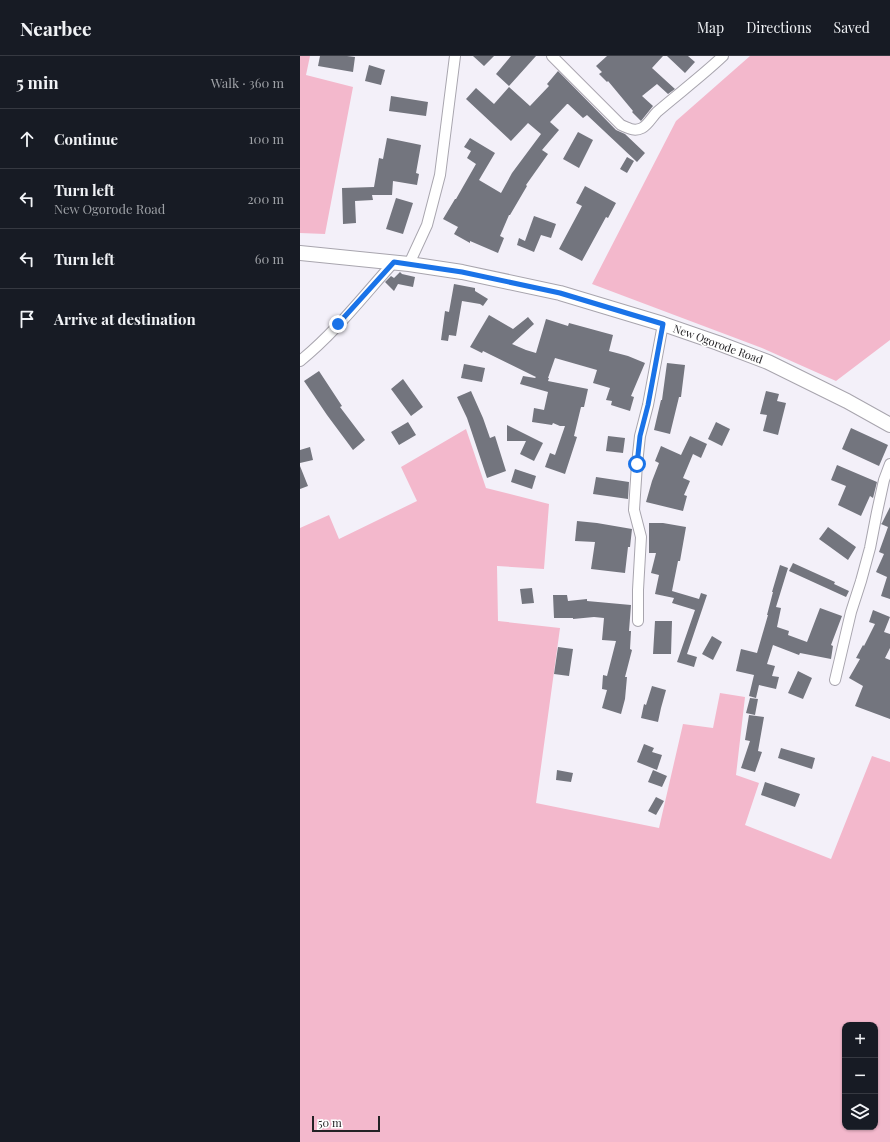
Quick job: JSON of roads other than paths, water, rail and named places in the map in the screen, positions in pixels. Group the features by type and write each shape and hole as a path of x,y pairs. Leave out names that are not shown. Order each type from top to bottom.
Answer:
{"street":[{"path":"409,264 427,225 440,175 455,56"},
{"path":"552,56 621,125 635,130 643,127 656,113 702,76 723,56"},
{"name":"New Ogorode Road","path":"300,253 394,262 462,272 560,293 663,324 768,362 847,401 890,425"},
{"path":"300,361 310,353 338,324 394,262"},
{"path":"638,621 641,537 634,510 637,464 640,436 648,405 663,324"},
{"path":"835,680 850,612 862,580 884,480 890,464"}]}
